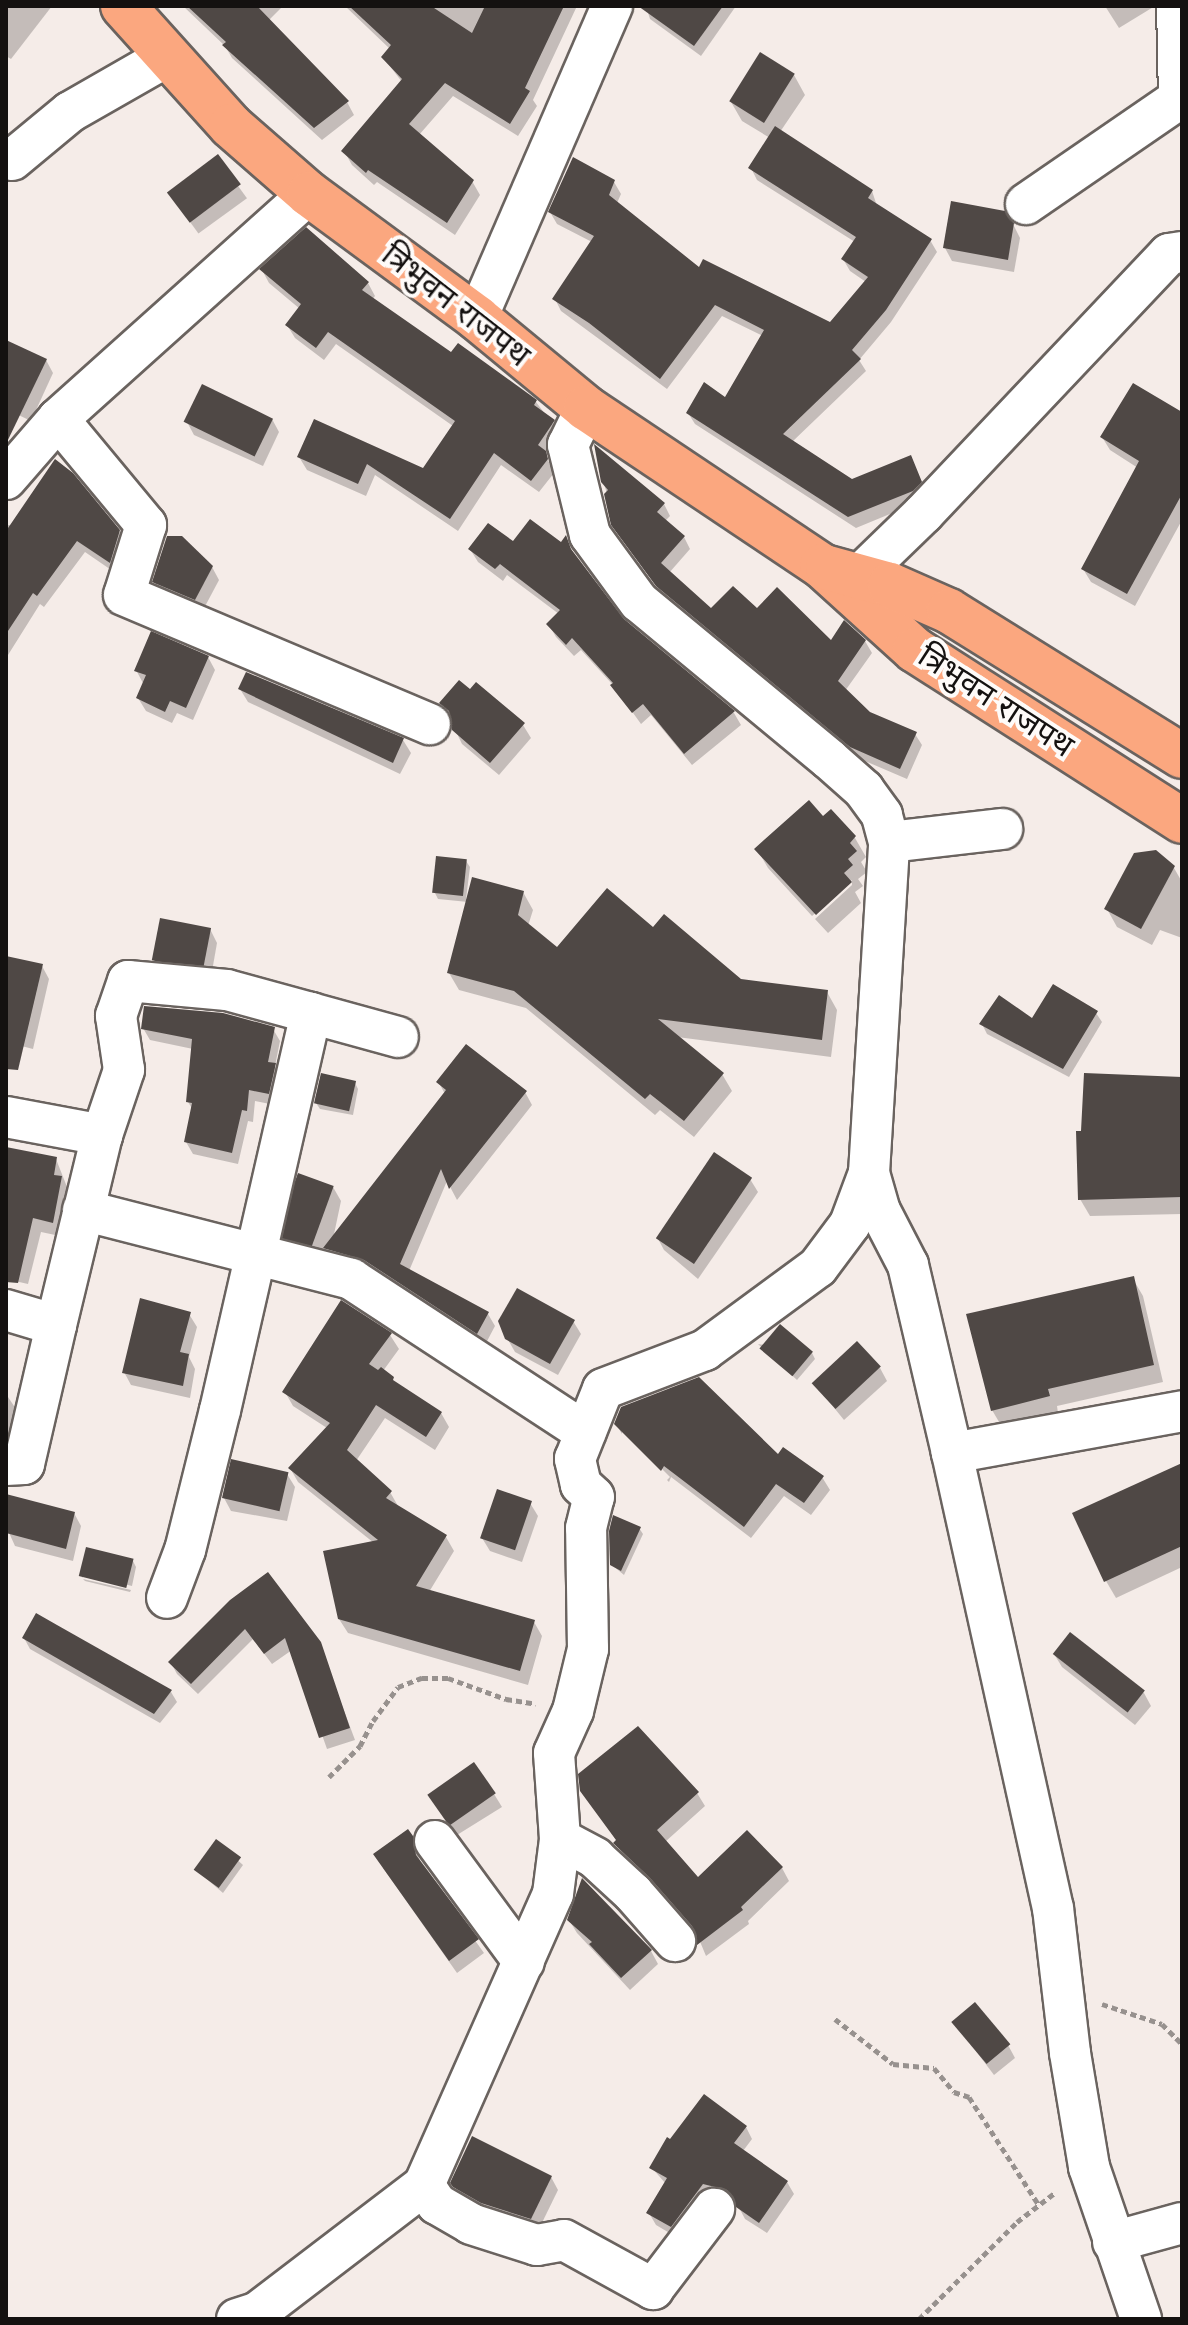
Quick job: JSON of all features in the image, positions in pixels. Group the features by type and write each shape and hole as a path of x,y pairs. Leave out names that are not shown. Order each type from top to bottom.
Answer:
{"highway":[{"name":"त्रिभुवन राजपथ","path":"123,6 231,126 309,194 477,318 586,408 840,571 915,650 1182,821"},
{"name":"त्रिभुवन राजपथ","path":"840,571 890,585 949,611 1182,756"}],"street":[{"path":"477,318 612,6"},
{"path":"1026,204 1179,99 1177,6"},
{"path":"12,160 70,112 166,57"},
{"path":"6,479 58,419 309,194"},
{"path":"840,571 923,514 1169,254 1182,252"},
{"path":"256,2317 424,2185 553,1894 560,1839 554,1753 573,1711 588,1649 586,1528 594,1497 581,1485 575,1459 603,1389 705,1350 818,1267 850,1224 869,1173 889,842 882,815 864,790 639,602 590,535 568,445 586,408"},
{"path":"58,419 146,525 124,595 430,724"},
{"path":"889,842 1002,829"},
{"path":"6,1465 24,1464 102,1135 124,1070 116,1016 128,981 227,990 398,1037"},
{"path":"167,1598 185,1550 257,1255 311,1013"},
{"path":"6,1117 102,1135"},
{"path":"869,1173 880,1211 908,1265 1053,1908 1070,2053 1089,2167 1141,2319"},
{"path":"83,1210 351,1279 585,1432"},
{"path":"6,1310 56,1325"},
{"path":"952,1453 1182,1411"},
{"path":"560,1839 595,1858 633,1893 675,1941"},
{"path":"435,1841 524,1962"},
{"path":"424,2185 437,2204 471,2224 537,2245 564,2240 653,2289 714,2209"},
{"path":"1113,2242 1182,2223"}],"path":[{"path":"329,1777 360,1746 373,1721 398,1687 422,1678 448,1678 506,1699 573,1711"},
{"path":"1065,1997 1092,2000 1162,2024 1182,2044"},
{"path":"835,2019 893,2064 934,2068 954,2092 969,2097 1039,2205"},
{"path":"919,2319 1017,2222 1089,2167"}],"building":[{"path":"187,6 257,6 349,101 314,128 222,45 226,42"},
{"path":"349,6 431,6 472,33 485,6 564,6 525,88 530,91 510,124 445,83 409,124 474,180 447,223 368,170 366,173 341,151 402,79 381,57 391,45"},
{"path":"638,6 723,6 694,46"},
{"path":"760,52 795,74 764,123 729,101"},
{"path":"775,126 873,190 868,198 932,239 886,310 852,350 861,359 783,434 852,479 911,455 922,482 913,491 848,517 686,413 704,382 725,397 764,330 715,305 660,379 589,323 552,299 594,236 548,212 573,157 615,180 609,195 699,267 703,259 830,322 868,277 841,259 856,237 748,168"},
{"path":"218,154 241,184 190,223 167,193"},
{"path":"951,201 1005,211 1014,223 1008,260 943,248"},
{"path":"306,227 369,282 362,290 451,352 458,343 537,400 534,405 555,420 538,445 546,451 548,459 531,481 494,453 450,519 367,464 358,484 297,457 314,419 423,468 455,421 328,332 316,348 285,325 301,304 259,269"},
{"path":"6,340 47,359 6,444"},
{"path":"1133,383 1182,412 1182,494 1127,594 1081,569 1139,461 1100,437"},
{"path":"202,384 273,419 255,456 184,422"},
{"path":"594,444 665,503 657,512 685,536 661,563 711,608 733,586 757,608 777,587 831,640 844,620 866,640 838,681 870,712 917,732 900,769 850,747 656,586 611,525 604,494 608,490 601,482"},
{"path":"55,459 73,473 120,530 110,563 77,541 37,596 33,593 6,634 6,531"},
{"path":"530,519 561,542 566,535 571,549 624,619 735,711 684,754 643,704 632,713 610,685 613,683 572,638 566,645 546,624 560,610 500,564 495,569 468,549 488,523 513,541"},
{"path":"167,536 182,536 213,566 195,600 152,582"},
{"path":"151,631 209,656 186,708 170,701 165,712 136,698 146,675 134,671"},
{"path":"246,672 404,738 393,763 238,689"},
{"path":"459,680 470,689 476,682 525,723 490,763 452,730 449,711 439,703"},
{"path":"809,800 823,816 831,809 856,836 850,843 857,851 848,859 853,865 844,873 852,882 816,915 754,849"},
{"path":"1156,850 1175,866 1141,929 1104,909 1134,853"},
{"path":"436,856 467,859 463,896 432,893"},
{"path":"472,877 524,891 518,915 557,947 607,888 653,927 664,914 741,979 828,990 822,1040 658,1019 724,1073 684,1121 650,1094 645,1099 514,991 447,973"},
{"path":"160,918 211,928 203,970 152,960"},
{"path":"6,956 43,964 18,1070 6,1069"},
{"path":"1053,984 1098,1011 1063,1069 979,1024 999,995 1032,1018"},
{"path":"144,1006 223,1013 275,1027 268,1062 276,1063 269,1094 249,1090 247,1111 242,1110 232,1153 184,1142 192,1103 186,1102 192,1039 141,1029"},
{"path":"466,1044 527,1091 449,1189 441,1169 400,1264 489,1312 477,1334 364,1260 323,1248 446,1090 436,1082"},
{"path":"321,1073 356,1081 349,1111 314,1103"},
{"path":"1084,1073 1182,1077 1182,1197 1078,1200 1076,1131 1081,1131"},
{"path":"6,1147 57,1157 54,1175 62,1176 53,1223 33,1218 18,1283 6,1282"},
{"path":"714,1152 752,1178 694,1264 656,1238"},
{"path":"298,1173 334,1186 311,1249 275,1236"},
{"path":"1134,1276 1154,1365 1048,1389 1050,1396 991,1411 966,1314"},
{"path":"517,1288 575,1320 550,1364 505,1339 498,1321"},
{"path":"140,1298 191,1312 180,1352 189,1354 183,1386 122,1373"},
{"path":"341,1300 392,1333 369,1364 378,1370 381,1367 394,1377 393,1380 442,1412 426,1437 376,1405 347,1450 392,1491 386,1498 447,1535 416,1586 535,1620 520,1671 338,1619 323,1551 378,1540 288,1468 330,1423 282,1392"},
{"path":"780,1324 813,1352 792,1376 759,1349"},
{"path":"857,1341 881,1367 836,1409 812,1383"},
{"path":"699,1377 778,1454 783,1447 824,1476 804,1503 776,1484 744,1527 664,1466 661,1471 614,1424 621,1407"},
{"path":"231,1459 288,1472 279,1511 222,1498"},
{"path":"1182,1463 1182,1546 1104,1582 1072,1513"},
{"path":"497,1489 532,1501 515,1550 480,1538"},
{"path":"6,1494 75,1512 66,1549 6,1533"},
{"path":"613,1515 641,1527 621,1571 610,1565 609,1531"},
{"path":"86,1547 134,1559 126,1588 79,1576"},
{"path":"268,1572 321,1642 350,1728 319,1738 285,1638 264,1654 245,1629 191,1684 168,1662 230,1600"},
{"path":"36,1613 172,1690 154,1714 22,1638"},
{"path":"1070,1632 1145,1690 1128,1713 1053,1654"},
{"path":"638,1726 699,1792 657,1830 698,1877 747,1830 783,1867 741,1907 743,1910 697,1945 692,1926 650,1878 613,1843 616,1840 580,1791 578,1774"},
{"path":"474,1762 496,1793 449,1826 427,1795"},
{"path":"408,1829 413,1836 416,1855 479,1939 449,1961 373,1854"},
{"path":"216,1839 241,1857 219,1888 194,1870"},
{"path":"582,1878 652,1950 621,1978 589,1944 592,1942 567,1920"},
{"path":"975,2002 1010,2044 987,2064 951,2022"},
{"path":"704,2094 747,2126 734,2143 788,2181 759,2223 736,2207 727,2190 703,2184 671,2227 646,2213 667,2178 649,2168 667,2137 670,2139"},
{"path":"472,2136 552,2176 531,2219 481,2203 450,2183"}]}
